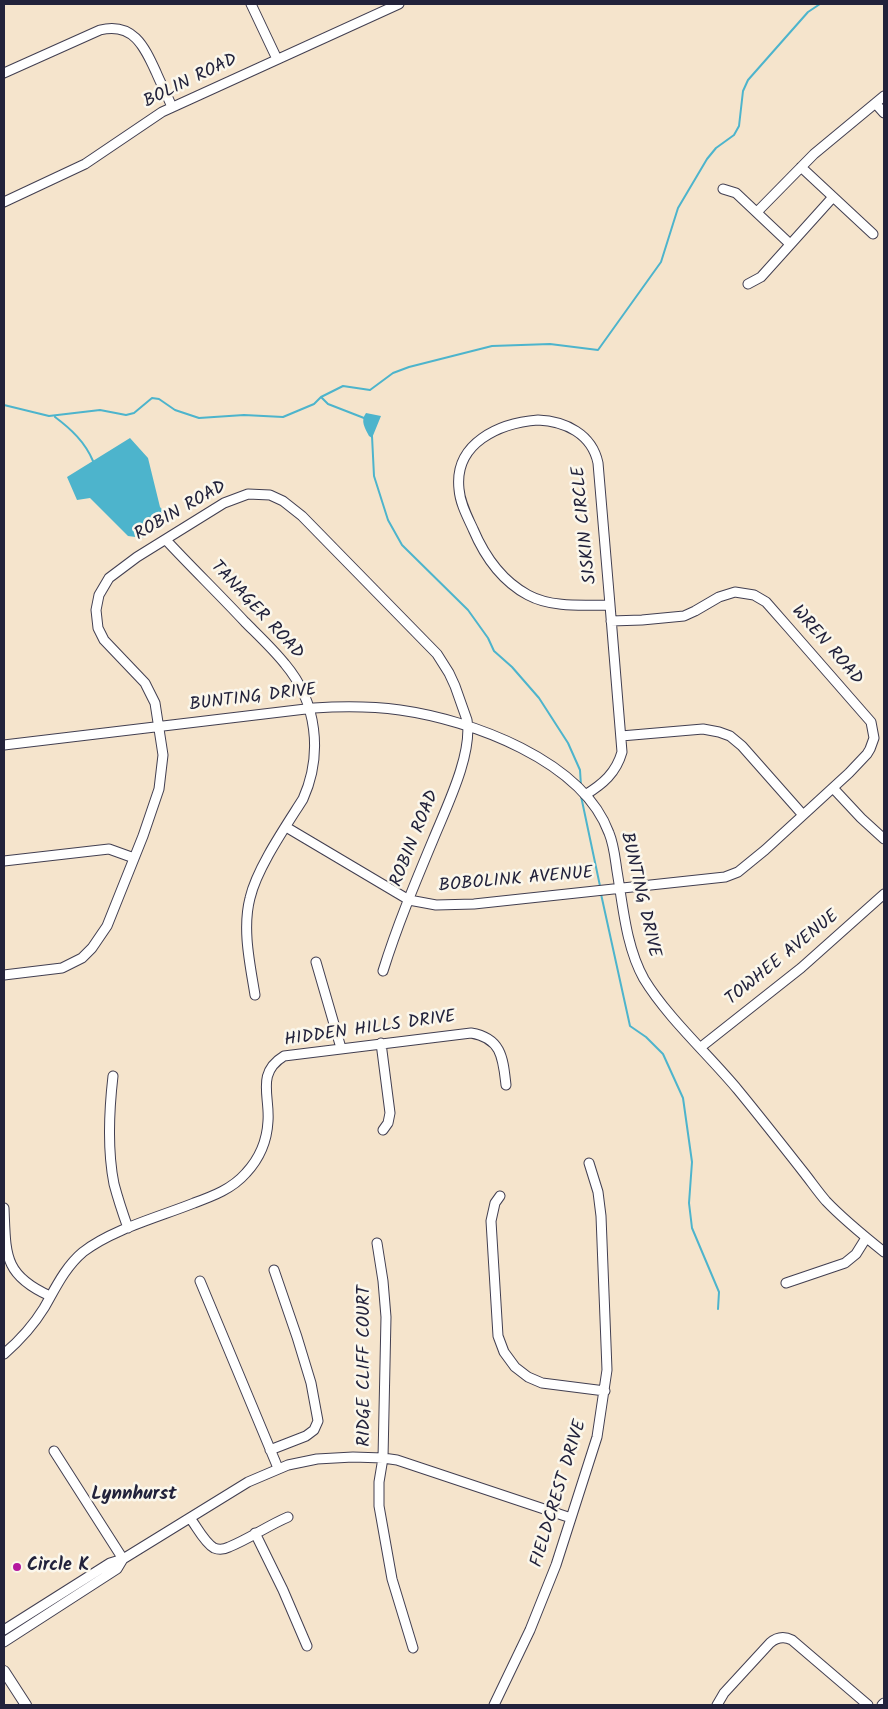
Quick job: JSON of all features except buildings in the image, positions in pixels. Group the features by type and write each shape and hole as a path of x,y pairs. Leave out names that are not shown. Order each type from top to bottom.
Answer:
{"main road":[{"path":"5,1675 26,1705"}],"street":[{"path":"252,4 277,59"},
{"name":"BOLIN ROAD","path":"4,202 85,164 142,124 172,107 398,4"},
{"path":"4,73 100,30 117,29 135,37 143,46 172,107"},
{"path":"757,212 814,154 884,96"},
{"path":"876,104 884,113"},
{"path":"801,167 874,234"},
{"path":"723,189 736,193 790,244"},
{"path":"748,284 761,277 833,197"},
{"name":"SISKIN CIRCLE","path":"585,796 603,784 617,766 622,752 621,736 611,621 610,605 598,463 587,440 577,432 562,424 538,420 509,425 472,446 465,456 458,477 460,497 482,549 495,567 519,590 542,601 582,605 610,605"},
{"name":"ROBIN ROAD","path":"4,975 62,968 88,954 107,926 159,789 162,761 158,711 145,683 104,640 98,628 96,610 99,596 109,578 137,557 224,503 240,496 263,494 283,501 302,516 437,654 455,686 468,727 464,757 455,785 408,900 383,972"},
{"name":"TANAGER ROAD","path":"166,540 285,664 298,684 312,719 315,739 314,768 303,800 256,880 249,898 247,918 248,942 254,995"},
{"name":"WREN ROAD","path":"611,621 684,616 696,611 711,600 735,592 754,595 766,602 866,716 873,727 874,738 870,749 833,788 751,862 732,875 620,888"},
{"name":"BUNTING DRIVE","path":"4,745 308,709 378,707 421,714 468,727 539,757 564,774 601,816 610,835 632,948 641,973 650,987 669,1012 738,1089 826,1200 866,1238 884,1252"},
{"path":"621,736 702,729 730,736 742,746 803,815"},
{"path":"833,788 884,839"},
{"name":"BOBOLINK AVENUE","path":"286,827 408,900 436,906 620,888"},
{"path":"4,861 109,849 134,858"},
{"name":"TOWHEE AVENUE","path":"701,1048 801,968 884,894"},
{"path":"316,962 341,1048"},
{"name":"HIDDEN HILLS DRIVE","path":"4,1354 26,1332 69,1267 83,1253 110,1236 128,1228 219,1193 235,1184 253,1165 264,1141 268,1113 265,1084 271,1068 279,1059 291,1054 465,1033 482,1035 492,1041 500,1052 506,1085"},
{"path":"381,1043 390,1114 388,1123 383,1130"},
{"path":"113,1076 110,1099 111,1158 114,1183 128,1228"},
{"name":"FIELDCREST DRIVE","path":"494,1705 530,1630 556,1565 597,1437 607,1370 601,1216 598,1192 589,1163"},
{"path":"500,1196 495,1203 491,1221 497,1327 504,1352 515,1367 535,1381 605,1391"},
{"path":"4,1208 7,1254 10,1264 28,1285 50,1296"},
{"path":"786,1283 845,1263 856,1254 866,1238"},
{"name":"RIDGE CLIFF COURT","path":"377,1243 386,1317 383,1458 378,1494 381,1523 392,1579 413,1648"},
{"path":"270,1450 306,1436 314,1430 318,1421 311,1383 274,1270"},
{"path":"200,1280 278,1468"},
{"path":"54,1451 123,1559"},
{"path":"4,1630 110,1563 123,1559 248,1482 278,1468 299,1462 353,1457 397,1460 571,1518"},
{"path":"190,1518 208,1542 220,1550 288,1517"},
{"path":"255,1533 283,1590 307,1646"},
{"path":"4,1642 116,1569 123,1559"},
{"path":"718,1705 724,1693 770,1643 783,1637 792,1640 868,1705"}],"water":[{"path":"366,413 381,416 372,438 369,436 364,424 363,419"},
{"path":"130,438 148,458 160,507 170,519 143,538 128,536 90,498 77,500 67,477"}],"waterway":[{"path":"4,405 49,416 100,410 126,415 134,413 152,398 159,399 175,410 199,418 244,415 283,417 314,404 321,397 343,386 370,390 393,373 409,367 492,346 550,344 598,350 661,262 678,208 707,159 716,148 734,135 739,126 743,91 748,80 808,12 820,4"},
{"path":"321,397 328,404 364,418"},
{"path":"55,417 77,436 93,461"},
{"path":"372,436 374,476 388,520 402,545 468,610 488,638 494,651 512,667 539,698 568,743 580,770 581,786"},
{"path":"581,796 600,886"},
{"path":"601,894 630,1026 646,1037 663,1054 683,1098 692,1162 689,1203 692,1228 719,1292 718,1309"}],"place":[{"name":"Circle K","path":"17,1567"}],"district":[{"name":"Lynnhurst","path":"134,1496"}]}
